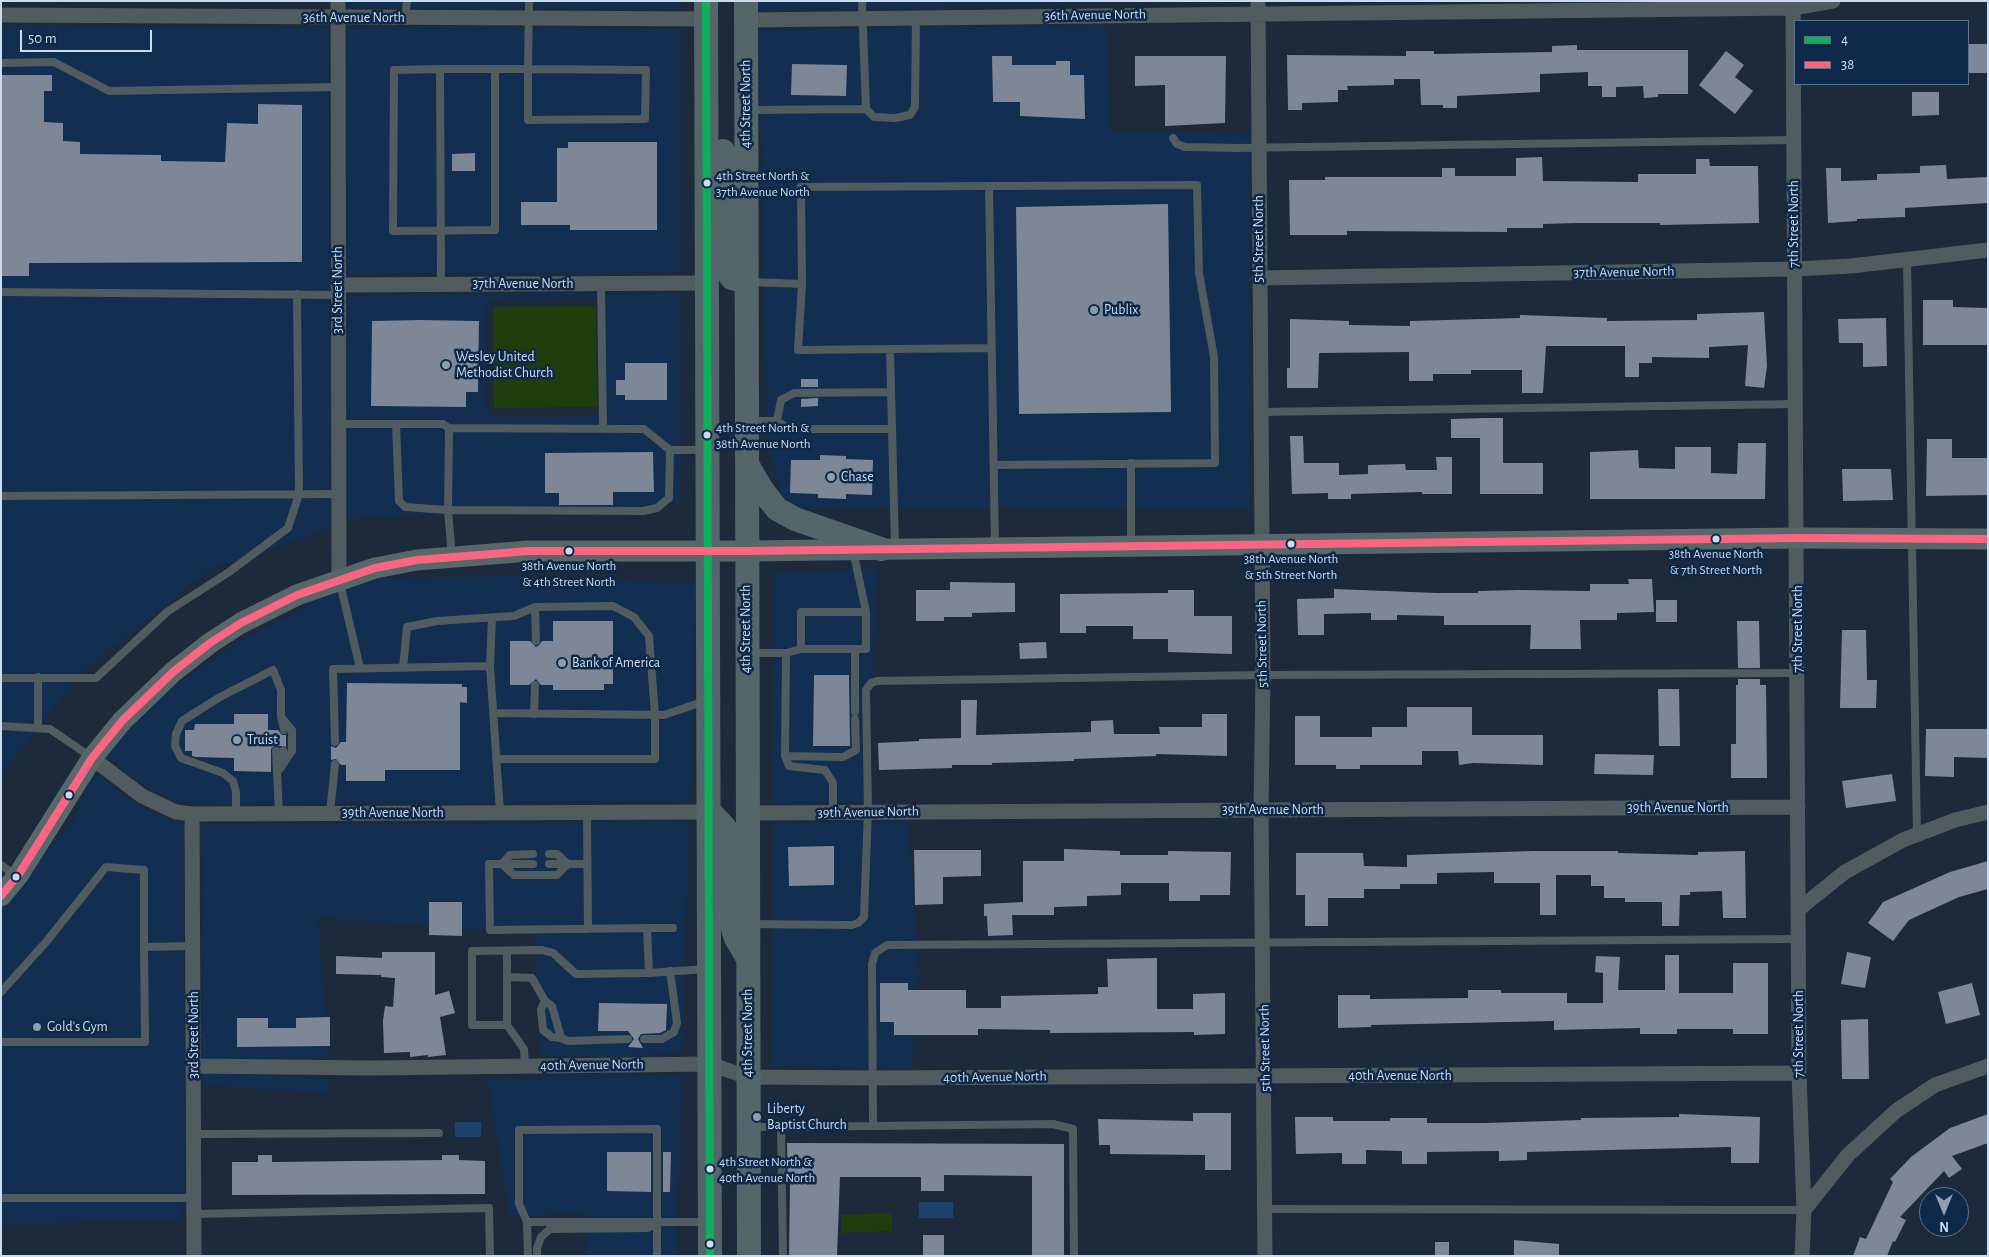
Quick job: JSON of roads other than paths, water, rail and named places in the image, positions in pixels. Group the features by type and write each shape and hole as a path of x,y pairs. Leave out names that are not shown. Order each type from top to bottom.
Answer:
{"main road":[{"path":"730,1 736,11 746,10"},
{"path":"706,10 710,700 710,1256"},
{"name":"4th Street North","path":"746,10 748,1256"},
{"path":"707,128 715,130 723,144 725,268 732,278 746,282"},
{"path":"746,462 762,490 777,508 795,519 888,549"},
{"path":"1,896 9,871 92,758 145,697 210,643 241,623 296,595 375,568 452,557 529,551 746,551 1798,538 1988,538"},
{"path":"710,812 725,828 729,916 736,938 748,959"},
{"path":"710,1222 728,1256"}],"street":[{"name":"3rd Street North","path":"338,1 339,580"},
{"name":"36th Avenue North","path":"746,10 862,18 1258,7 1793,4 1833,1"},
{"name":"7th Street North","path":"1793,4 1798,538 1799,1073 1804,1210 1802,1256"},
{"name":"5th Street North","path":"1258,7 1260,544 1263,675 1261,809 1266,1256"},
{"name":"36th Avenue North","path":"1,15 530,18 706,10"},
{"name":"37th Avenue North","path":"1260,278 1795,269 1852,266 1988,250"},
{"name":"37th Avenue North","path":"338,290 441,284 707,283"},
{"name":"39th Avenue North","path":"92,758 142,796 176,812 192,814 710,812"},
{"name":"39th Avenue North","path":"748,813 1798,807"},
{"path":"1799,909 1845,872 1917,835 1955,820 1988,812"},
{"name":"3rd Street North","path":"192,814 194,1256"},
{"name":"40th Avenue North","path":"193,1066 709,1064 748,1077 872,1078 1799,1073"},
{"path":"1804,1210 1848,1155 1896,1111 1935,1085 1988,1066"}],"lane":[{"path":"405,18 407,1"},
{"path":"495,69 495,230 393,231 394,70 440,69 495,69 528,69 646,70 645,119 528,120 528,69 530,18 529,1"},
{"path":"862,1 866,109 874,117 895,118 910,115 914,107 916,17"},
{"path":"1,63 54,62 109,91 338,88"},
{"path":"440,69 441,284"},
{"path":"746,110 866,109"},
{"path":"1173,138 1177,144 1185,147 1236,148 1259,146 1794,140"},
{"path":"991,348 798,350 802,284 801,187 1197,185 1199,273 1214,357 1215,462 994,465"},
{"path":"988,186 995,548"},
{"path":"1908,259 1917,835"},
{"path":"746,282 802,284"},
{"path":"601,283 603,429"},
{"path":"1,292 297,294 338,290"},
{"path":"1,678 96,678 167,612 229,572 288,528 299,494 297,294"},
{"path":"888,549 892,428 890,349"},
{"path":"778,422 781,400 794,393 891,392"},
{"path":"1260,412 1796,404"},
{"path":"746,421 778,422 790,428 892,428"},
{"path":"339,424 443,424 449,428 644,429 670,450 708,450"},
{"path":"396,424 399,501 405,507 448,510 642,511 657,508 669,498 670,450"},
{"path":"449,428 448,510 452,557"},
{"path":"1131,463 1131,545"},
{"path":"1,496 339,494"},
{"path":"746,654 786,653 802,649 866,649 866,612 853,550"},
{"path":"339,580 360,668"},
{"path":"403,668 407,627 438,621 514,616 536,607 613,606 634,617 649,636 655,715 655,759 496,759"},
{"path":"536,607 536,641"},
{"path":"802,649 802,612 866,612"},
{"path":"492,618 490,666 500,812"},
{"path":"785,756 843,757 856,750 855,649"},
{"path":"786,653 785,756 789,766 825,770 833,783 833,812"},
{"path":"335,742 333,669 490,666"},
{"path":"236,813 236,792 233,781 222,773 181,758 175,746 176,734 182,721 220,697 273,670 281,690 280,730"},
{"path":"748,924 852,925 862,921 865,910 868,812 866,690 870,683 877,681 1263,675 1798,673"},
{"path":"38,677 38,728"},
{"path":"534,714 535,685"},
{"path":"494,713 664,715 710,700"},
{"path":"279,770 292,751 292,730 281,716"},
{"path":"1,726 50,729 92,758"},
{"path":"279,813 280,750"},
{"path":"330,813 335,764"},
{"path":"587,812 588,929"},
{"path":"502,864 510,854 533,854"},
{"path":"549,854 557,854 568,864"},
{"path":"533,864 488,864 490,930 673,928"},
{"path":"502,864 514,875 557,875 568,864"},
{"path":"549,864 587,864"},
{"path":"1,992 46,942 106,867 144,870 145,1042 1,1042"},
{"path":"648,928 648,973"},
{"path":"873,1126 872,964 875,953 887,945 1263,941 1799,939"},
{"path":"144,946 193,946"},
{"path":"507,1025 472,1025 472,951 542,950 553,953 576,974 648,973 709,968"},
{"path":"507,951 507,1025 524,1049 525,1066"},
{"path":"644,1039 662,1039 674,1032 677,1023 670,971"},
{"path":"508,977 532,978 545,1001 552,1006 561,1038"},
{"path":"545,1001 541,1009 543,1030 552,1037 568,1041 628,1039"},
{"path":"748,1127 1053,1124 1073,1129 1074,1256"},
{"path":"781,1127 783,1256"},
{"path":"528,1256 527,1222 519,1204 519,1130 657,1129 657,1256"},
{"path":"194,1134 438,1133"},
{"path":"1,1198 194,1198"},
{"path":"194,1214 489,1208 490,1256"},
{"path":"1266,1209 1804,1210"},
{"path":"527,1222 710,1222"},
{"path":"537,1256 537,1248 541,1237 550,1229 648,1228 657,1223"}],"place":[{"name":"4th Street North & 37th Avenue North","path":"707,183"},
{"name":"Publix","path":"1094,310"},
{"name":"Wesley United Methodist Church","path":"446,365"},
{"name":"4th Street North & 38th Avenue North","path":"707,435"},
{"name":"Chase","path":"831,477"},
{"name":"38th Avenue North & 7th Street North","path":"1716,539"},
{"name":"38th Avenue North & 5th Street North","path":"1291,544"},
{"name":"38th Avenue North & 4th Street North","path":"569,551"},
{"name":"Bank of America","path":"562,663"},
{"name":"Truist","path":"237,740"},
{"name":"Gold's Gym","path":"37,1027"},
{"name":"Liberty Baptist Church","path":"757,1117"},
{"name":"4th Street North & 40th Avenue North","path":"710,1169"}]}
